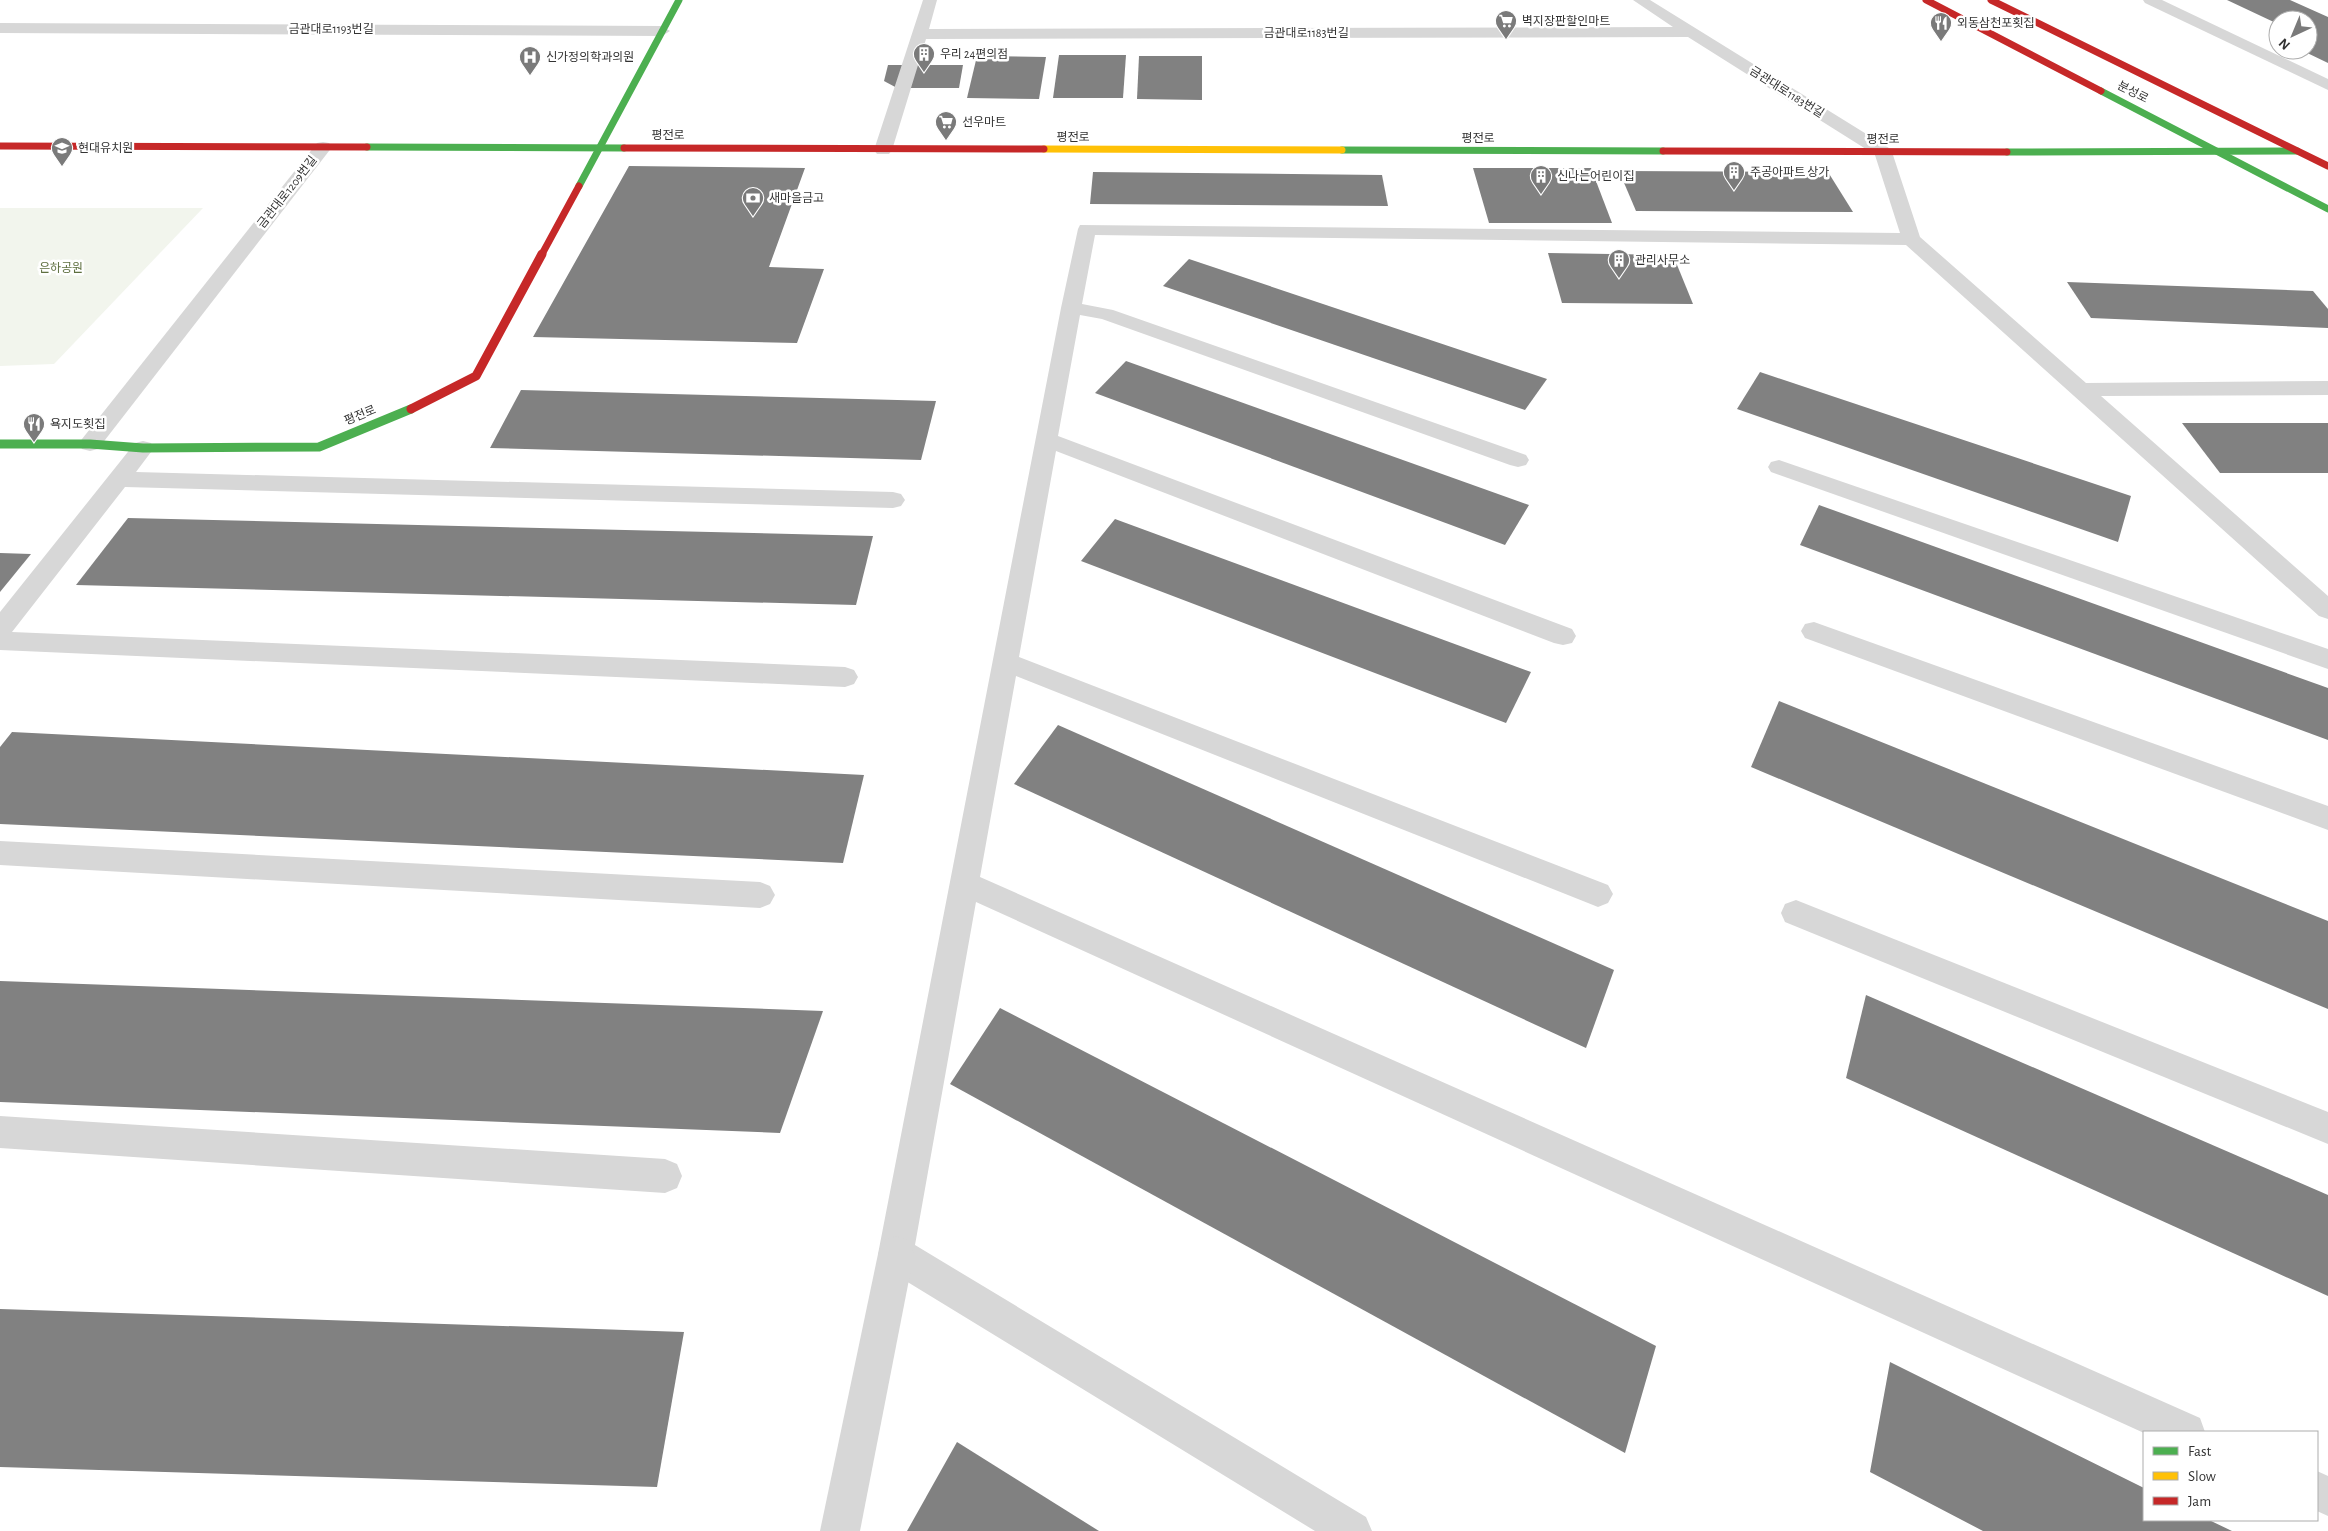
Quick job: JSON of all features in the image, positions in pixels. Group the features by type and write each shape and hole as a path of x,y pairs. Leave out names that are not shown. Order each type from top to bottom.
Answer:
{"street":[{"path":"323,147 599,149 679,0"},
{"path":"883,150 921,34 930,0"},
{"name":"금관대로1183번길","path":"1640,0 1883,152"},
{"name":"분성로","path":"1926,0 2328,209"},
{"name":"분성로","path":"1990,0 2328,166"},
{"path":"2150,0 2328,85"},
{"name":"금관대로1193번길","path":"0,28 662,31"},
{"name":"금관대로1183번길","path":"921,34 1692,32"},
{"name":"금관대로1209번길","path":"0,146 323,147"},
{"name":"금관대로1209번길","path":"90,444 323,147"},
{"name":"평전로","path":"0,444 90,444 143,448 319,447 415,407 476,376 599,149 2221,153 2297,151"},
{"path":"1883,152 1911,239 2328,610"},
{"path":"840,1531 896,1254 1071,308 1088,229 1911,239"},
{"path":"1071,308 1106,314 1518,460"},
{"path":"2081,390 2328,388"},
{"path":"1047,440 1563,636"},
{"path":"0,630 143,448"},
{"path":"1779,468 2328,659"},
{"path":"118,479 893,500"},
{"path":"1814,631 2328,818"},
{"path":"0,640 845,677"},
{"path":"1006,662 1598,894"},
{"path":"0,853 760,895"},
{"path":"964,883 2184,1431"},
{"path":"1796,913 2328,1128"},
{"path":"0,1132 665,1176"},
{"path":"896,1254 1352,1531"}],"green space":[{"name":"은하공원","path":"0,208 203,208 54,364 0,366"}],"building":[{"path":"2227,0 2290,0 2312,10 2268,10 2268,19"},
{"path":"2318,13 2328,17 2328,63 2318,58"},
{"path":"1059,55 1126,55 1123,98 1053,98"},
{"path":"977,56 1046,57 1039,99 967,98"},
{"path":"1139,56 1202,56 1202,100 1137,99"},
{"name":"우리 24편의점","path":"888,65 963,65 959,88 897,88 884,81"},
{"path":"629,166 805,168 769,267 824,269 797,343 533,337"},
{"name":"신나는어린이집","path":"1473,168 1591,168 1612,223 1489,223"},
{"name":"주공아파트 상가","path":"1619,171 1828,172 1853,212 1636,211"},
{"path":"1093,172 1382,175 1388,206 1090,204"},
{"name":"관리사무소","path":"1548,253 1673,255 1693,304 1562,303"},
{"path":"1189,259 1547,379 1525,410 1163,286"},
{"path":"2067,282 2313,291 2328,309 2328,328 2091,318"},
{"path":"1126,361 1529,505 1505,545 1095,393"},
{"path":"1760,372 2131,496 2118,542 1737,409"},
{"path":"521,390 936,401 921,460 490,448"},
{"path":"2182,423 2328,423 2328,473 2220,473"},
{"path":"1819,505 2328,688 2328,740 1800,545"},
{"path":"128,518 873,536 856,605 76,585"},
{"path":"1115,519 1531,672 1506,723 1081,561"},
{"path":"0,553 31,554 0,592"},
{"path":"1779,701 2328,921 2328,1009 1751,767"},
{"path":"1058,725 1614,970 1586,1048 1014,784"},
{"path":"12,732 864,775 843,863 0,824 0,747"},
{"path":"0,981 823,1011 780,1133 0,1102"},
{"path":"1866,995 2328,1195 2328,1296 1846,1078"},
{"path":"1000,1008 1656,1346 1625,1453 950,1084"},
{"path":"0,1309 684,1332 657,1487 0,1467"},
{"path":"1890,1362 2143,1488 2143,1521 2211,1521 2232,1531 1983,1531 1870,1472"},
{"path":"957,1442 1099,1531 907,1531"}],"traffic: fast":[{"path":"579,186 679,0"},
{"path":"2101,91 2328,209"},
{"path":"367,147 624,148"},
{"path":"1342,150 1663,151"},
{"path":"2007,152 2297,151"},
{"path":"0,444 90,444 143,448 319,447 411,409"}],"traffic: slow":[{"path":"1044,149 1342,150"}],"traffic: jam":[{"path":"1926,0 2101,91"},
{"path":"1991,0 2328,166"},
{"path":"0,146 367,147"},
{"path":"624,148 1044,149"},
{"path":"1663,151 2007,152"},
{"path":"411,409 476,376 579,186"}],"place":[{"name":"벽지장판할인마트","path":"1506,40"},
{"name":"외동삼천포횟집","path":"1941,42"},
{"name":"우리 24편의점","path":"924,73"},
{"name":"신가정의학과의원","path":"530,76"},
{"name":"선우마트","path":"946,141"},
{"name":"현대유치원","path":"62,167"},
{"name":"주공아파트 상가","path":"1734,191"},
{"name":"신나는어린이집","path":"1541,195"},
{"name":"새마을금고","path":"753,217"},
{"name":"관리사무소","path":"1619,279"},
{"name":"욕지도횟집","path":"34,443"}]}
